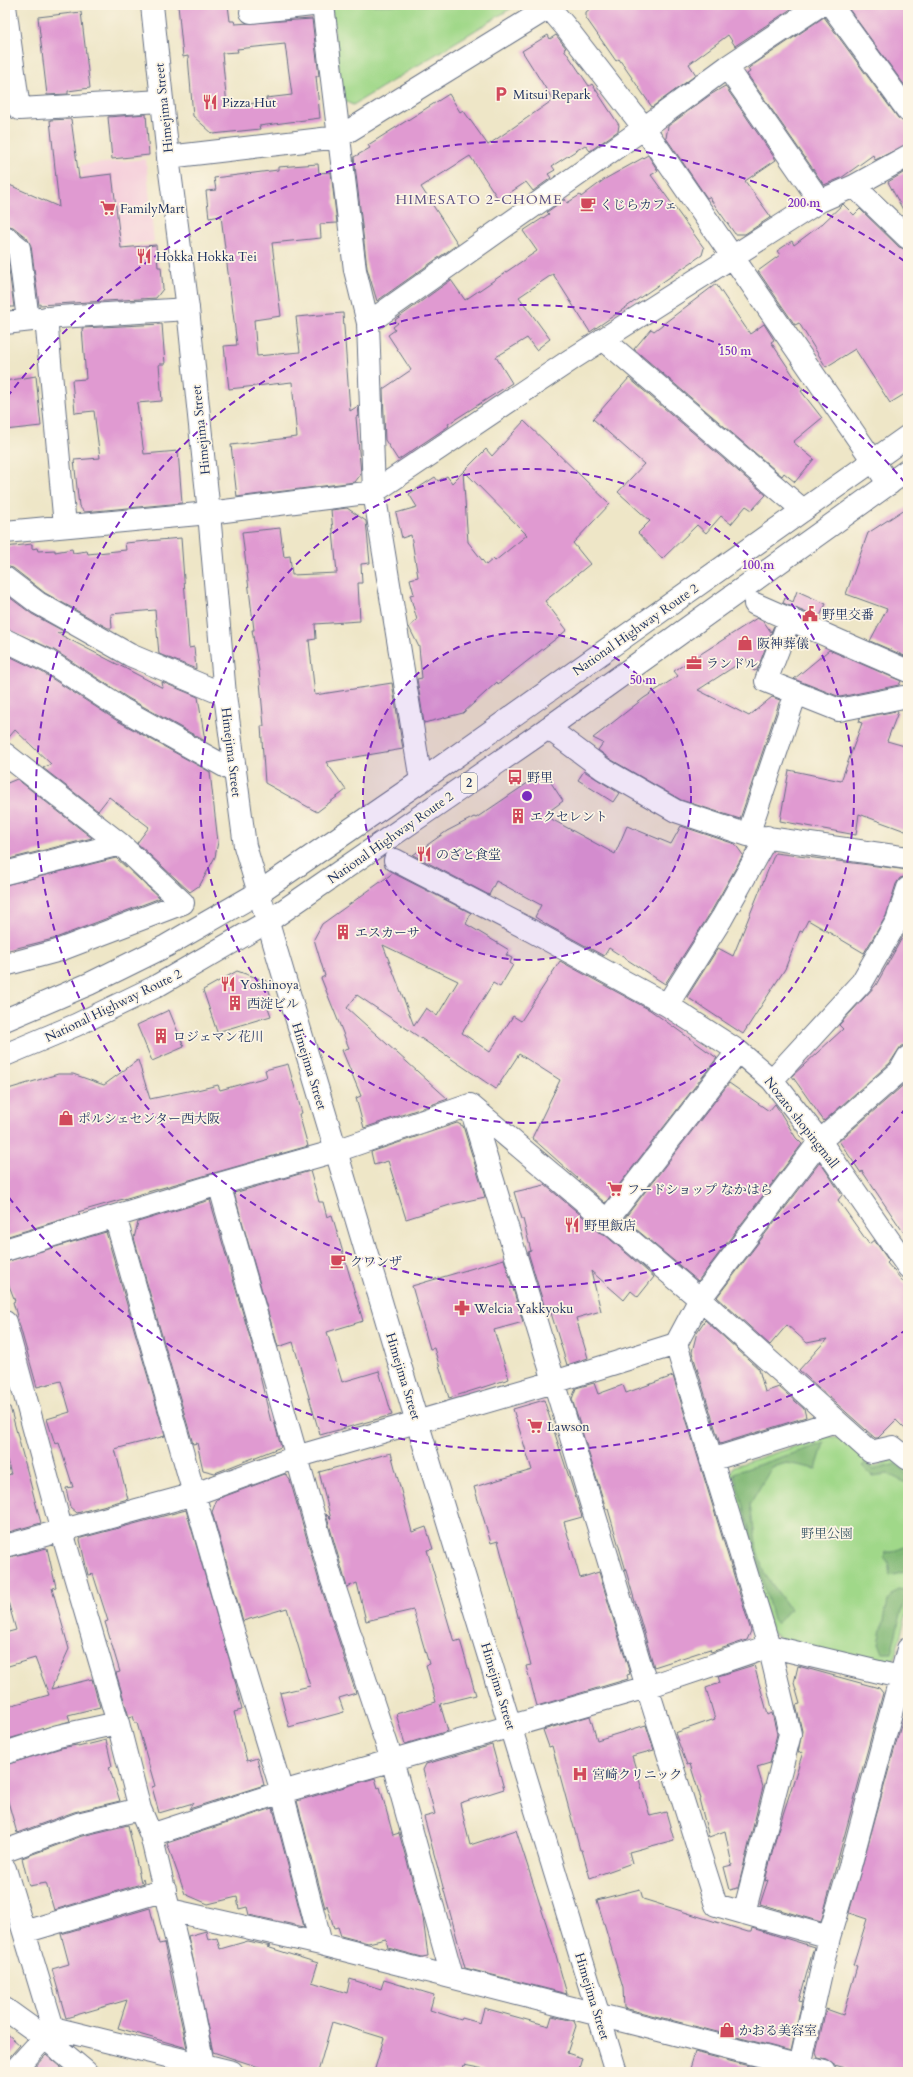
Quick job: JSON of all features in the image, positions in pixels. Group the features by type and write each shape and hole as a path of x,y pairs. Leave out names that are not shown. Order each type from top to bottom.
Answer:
{"main road":[{"name":"Himejima Street","path":"152,5 168,158 188,309 209,512 225,695 245,846 417,1420 616,2072"},
{"path":"251,12 312,5"},
{"path":"323,5 355,270 368,323 374,492 421,781"},
{"path":"368,323 644,128 727,67 820,5"},
{"path":"831,5 908,112"},
{"path":"5,6 12,105 162,101"},
{"path":"168,158 339,137 550,6 644,128 731,257 889,484"},
{"path":"727,67 820,201"},
{"path":"5,532 209,512 374,492 603,339 820,201 854,186 908,156"},
{"path":"854,186 908,238"},
{"path":"5,237 19,248 37,319 65,526"},
{"path":"5,323 37,319 188,309"},
{"path":"603,339 803,510"},
{"name":"National Highway Route 2","path":"5,1020 89,984 166,946 258,893 421,781 908,436"},
{"name":"National Highway Route 2","path":"5,1055 76,1025 155,987 267,922 548,728 908,470"},
{"path":"5,578 38,603 130,655 225,695"},
{"path":"755,604 790,618 908,671"},
{"path":"790,618 766,681 840,710 906,691"},
{"path":"5,640 48,661 122,709 235,772"},
{"path":"667,1005 722,918 757,836 796,693"},
{"path":"548,728 603,769 676,811 757,836 908,858"},
{"path":"5,965 57,951 183,903 120,844 10,763"},
{"path":"5,873 120,844"},
{"name":"Nozato shopingmall","path":"395,860 530,930 667,1005 738,1051 772,1080 820,1141 908,1267"},
{"path":"772,1080 862,982 897,921 908,888"},
{"path":"606,1222 738,1051"},
{"path":"5,1546 62,1532 194,1494 296,1457 417,1420 554,1382 676,1344 700,1299 820,1141 900,1071 908,1057"},
{"path":"5,1250 219,1184 336,1151 470,1106"},
{"path":"470,1106 606,1222 700,1299 871,1452 893,1447 908,1459"},
{"path":"470,1106 646,1687 716,1905 830,1937"},
{"path":"219,1184 331,1577 392,1760 452,1976"},
{"path":"115,1216 234,1634 282,1792 321,1944"},
{"path":"5,1322 62,1532 118,1723 140,1809 151,1835 167,1900 203,2064"},
{"path":"676,1344 768,1646 790,1734 744,1913"},
{"path":"712,1460 836,1421"},
{"path":"151,1835 282,1792 646,1687 768,1646 904,1678"},
{"path":"800,2066 830,1937 904,1678 908,1649"},
{"path":"5,1753 58,1736 118,1723"},
{"path":"5,1851 78,1824 140,1809"},
{"path":"5,1870 24,1932 48,2033"},
{"path":"24,1932 167,1900 321,1944 452,1976 599,2016 824,2072"},
{"path":"5,2009 48,2033 86,2072"},
{"path":"48,2033 203,2064 232,2072"},
{"path":"13,2072 48,2033"}],"shaded area":[{"path":"146,159 154,242 65,251 87,214 81,165"}],"green space":[{"path":"331,5 515,6 353,105 342,100"},
{"name":"野里公園","path":"828,1436 842,1439 875,1467 894,1458 908,1467 908,1610 893,1663 884,1668 784,1642 772,1632 727,1479 734,1466"},
{"path":"824,1443 816,1469 787,1463 772,1467 750,1504 757,1550 764,1573 790,1609 777,1624 773,1619 734,1473"},
{"path":"865,1463 874,1470 896,1464 908,1476 908,1484 888,1474 872,1476 862,1466"},
{"path":"908,1545 908,1571 890,1576 888,1561 884,1558 886,1552 893,1552"},
{"path":"899,1589 907,1591 891,1653 883,1653 879,1643 888,1601 892,1594"}],"building":[{"path":"178,5 228,5 230,21 234,21 235,24 312,19 319,76 316,76 320,118 259,126 260,129 213,134 193,116 188,56 183,57","holes":["285,44 292,95 266,98 267,102 227,106 222,53 238,52 237,49"]},
{"path":"595,5 797,5 735,46 728,35 689,64 696,75 652,107 619,59 616,61 586,18 586,12"},
{"path":"846,5 908,5 908,90"},
{"path":"81,12 90,88 68,91 68,94 47,95 38,17"},
{"path":"824,17 898,118 908,123 908,144 875,160 873,155 841,178 824,185 747,74 750,72 748,69 750,67"},
{"path":"548,35 550,39 556,35 566,48 564,49 589,86 592,84 619,125 618,131 590,151 585,145 552,166 555,170 548,174 551,178 533,191 526,182 499,200 470,156 421,187 458,244 377,301 367,268 354,157 370,148 368,145 449,94 460,112 463,110 488,145 553,100 522,51"},
{"path":"725,86 776,160 745,181 771,217 745,234 735,234 709,197 707,198 666,138 668,126 710,95"},
{"path":"146,114 149,155 112,159 108,117"},
{"path":"71,119 79,178 112,174 121,248 156,245 158,267 161,267 163,289 156,298 39,305 31,246 27,238 13,227 5,225 5,183 59,207 50,120"},
{"path":"648,155 658,171 651,175 704,248 702,255 590,332 553,274 519,297 550,339 536,350 527,338 496,357 512,383 448,424 449,426 398,460 385,440 383,389 411,370 388,335 395,330 393,327 398,323 395,320 451,280 465,300 537,251 523,231 549,214 547,212 565,199 567,203 580,195 581,197 605,179"},
{"path":"318,164 319,173 331,172 337,223 320,224 321,238 272,243 281,316 254,320 257,356 300,352 296,317 343,313 350,411 358,406 359,416 356,417 361,474 355,482 237,497 231,445 297,437 292,382 229,389 224,346 237,345 221,216 209,218 206,191 216,190 214,178 278,170 278,167"},
{"path":"908,170 908,219 888,182"},
{"path":"843,204 854,215 860,209 899,247 908,250 908,392 890,403 855,349 826,367 799,323 795,325 758,271 780,255 777,251 792,241 794,245 822,224"},
{"path":"5,253 7,255 14,307 5,307"},
{"path":"716,284 750,334 764,324 774,340 771,342 803,390 801,391 822,418 793,442 814,459 795,482 784,473 782,476 634,349 651,329 654,331"},
{"path":"162,324 165,364 159,364 162,401 137,403 144,454 178,451 182,503 84,512 79,506 74,460 100,458 94,411 75,413 72,380 86,379 82,328"},
{"path":"36,376 41,426 5,430 5,381"},
{"path":"629,378 766,495 752,510 746,506 731,524 721,516 706,533 697,525 662,559 638,533 650,521 618,492 644,464 593,419"},
{"path":"524,421 610,504 573,543 590,564 545,601 567,630 498,684 497,682 463,713 424,723 417,679 422,678 419,647 409,627 417,620 410,595 414,594 410,579 418,577 411,535 402,538 396,513 417,507 409,494 435,477 438,481 447,476 452,483 463,472 468,542 486,565 493,559 495,561 527,535 464,471 486,449 492,456"},
{"path":"908,507 907,657 870,641 887,609 846,594 868,533"},
{"path":"347,508 366,521 370,563 361,564 362,583 358,583 360,621 315,624 316,639 309,640 315,695 392,683 403,749 326,762 346,790 317,812 265,783 261,726 264,726 259,671 252,630 254,630 242,532 280,528 284,557 290,556 292,575 337,573 331,510"},
{"path":"181,538 189,648 194,647 196,669 159,654 155,610 111,614 112,628 108,628 45,593 13,568 5,566 5,547 32,544 32,549 37,548 38,551 55,550 55,552 72,549 73,553 87,551 88,554 126,550 125,543"},
{"name":"野里交番","path":"797,591 826,604 819,618 783,603 785,598 793,602"},
{"path":"5,594 32,614 65,632 57,633 163,688 162,682 198,697 205,741 128,698 54,650 5,628"},
{"path":"757,618 764,622 771,632 774,626 757,670 754,671 746,659 698,690 749,716 772,697 780,700 740,819 681,800 610,759 598,750 603,743 593,738 644,698 678,676 674,671"},
{"path":"797,636 805,639 792,647"},
{"path":"829,650 901,681 899,685 840,697 794,679"},
{"path":"5,654 42,672 116,720 210,772 218,842 215,857 200,885 190,892 137,843 149,827 109,797 98,811 43,768 51,764 15,730 5,742"},
{"path":"896,711 898,712 887,741 908,747 908,832 859,814 856,835 780,821 789,770 841,781 862,723 859,722 860,718"},
{"path":"584,771 619,793 613,802 578,780"},
{"path":"544,772 563,801 544,815 615,854 627,826 671,844 681,826 735,844 743,855 711,912 665,984 609,948 604,956 549,926 535,917 541,905 496,881 489,895 413,855 447,831 474,817 476,818"},
{"path":"17,779 92,838 5,860 5,784"},
{"path":"775,853 908,870 908,876 900,878 896,884 886,916 864,953 808,920 802,932 800,931 785,969 743,1034 687,997 718,948 733,956"},
{"path":"116,858 160,898 53,939 5,951 5,885"},
{"path":"393,873 471,913 466,924 509,950 506,955 512,958 510,963 513,965 500,987 493,983 462,1033 490,1052 513,1016 521,1021 560,961 650,1010 717,1058 605,1203 532,1138 560,1080 519,1054 496,1089 357,995 347,1008 448,1099 364,1128 356,1098 361,1096 342,1050 349,1048 321,978 325,976 314,939 322,924","holes":["383,945 458,981 437,1016 426,1008 414,1026"]},
{"path":"908,927 908,1045 901,1046 890,1063 824,1121 792,1076 843,1029 839,1025 876,985"},
{"name":"西淀ビル","path":"237,971 266,981 272,1000 266,1002 271,1016 217,1032 203,990"},
{"name":"ロジェマン花川","path":"169,1010 184,1047 152,1061 137,1025"},
{"path":"138,1060 150,1099 218,1085 220,1090 267,1077 265,1070 288,1064 302,1113 299,1114 308,1146 78,1212 80,1214 5,1237 5,1090 58,1074 73,1074 104,1085"},
{"path":"908,1081 908,1239 862,1171 861,1173 839,1141"},
{"path":"729,1083 769,1111 775,1104 796,1138 802,1144 698,1281 624,1219"},
{"path":"457,1123 463,1126 485,1197 453,1204 406,1219 388,1161 374,1165 371,1152"},
{"path":"820,1162 842,1195 838,1200 869,1244 874,1240 889,1261 887,1263 908,1287 908,1432 896,1420 878,1438 875,1438 799,1370 827,1339 807,1343 787,1325 770,1345 717,1297"},
{"path":"310,1171 319,1202 323,1202 327,1217 332,1215 363,1321 327,1332 342,1382 379,1371 392,1415 320,1435 293,1342 278,1347 234,1193"},
{"path":"545,1185 594,1226 598,1232 604,1234 654,1277 638,1297 631,1291 624,1300 591,1271 601,1311 576,1318 588,1358 567,1365 551,1313 547,1315 528,1252 531,1251 514,1192"},
{"path":"210,1200 255,1355 271,1422 274,1421 281,1447 215,1473 203,1470 197,1443 193,1444 134,1238 138,1222"},
{"path":"106,1232 165,1436 115,1449 128,1499 77,1513 70,1507 66,1488 73,1487 59,1443 55,1444 47,1419 70,1412 61,1381 37,1387 13,1302 15,1301 5,1275 5,1262"},
{"path":"504,1259 523,1322 494,1330 509,1379 449,1398 434,1348 430,1349 412,1286"},
{"path":"705,1320 759,1369 765,1392 779,1387 804,1409 806,1417 720,1444 692,1352 697,1332"},
{"path":"673,1376 751,1631 747,1640 711,1652 710,1649 654,1667 608,1509 606,1509 572,1399 576,1388 594,1383 598,1394 623,1385 626,1393"},
{"path":"544,1400 582,1517 564,1522 580,1578 599,1572 630,1674 627,1675 628,1679 537,1706 526,1666 531,1665 498,1541 491,1543 474,1487 532,1470 513,1409"},
{"path":"5,1407 10,1407 41,1523 5,1533 5,1476 11,1474 5,1454"},
{"path":"391,1453 412,1532 426,1527 433,1549 427,1550 454,1642 460,1640 476,1695 440,1704 448,1731 405,1744 396,1714 436,1702 426,1665 429,1664 413,1610 366,1621 357,1583 347,1587 326,1514 331,1519 319,1472"},
{"path":"285,1474 290,1480 319,1581 356,1693 339,1698 344,1712 289,1727 280,1693 310,1686 287,1608 243,1621 212,1512 217,1499"},
{"path":"186,1510 233,1672 242,1710 234,1712 247,1761 257,1758 264,1785 189,1809 193,1803 159,1813 152,1787 155,1786 137,1723 135,1723 133,1716 129,1717 116,1673 120,1672 105,1622 108,1621 93,1574 88,1575 80,1540 81,1538"},
{"path":"47,1548 56,1587 52,1588 69,1649 51,1689 92,1679 100,1707 68,1715 70,1721 5,1740 5,1707 49,1695 35,1658 5,1667 5,1633 16,1630 5,1591 5,1558"},
{"path":"754,1665 768,1715 772,1713 777,1734 770,1763 757,1767 763,1787 738,1888 730,1890 724,1867 732,1865 725,1831 709,1837 699,1799 701,1799 690,1764 687,1765 675,1733 715,1719 706,1688 720,1683 718,1676"},
{"path":"798,1666 879,1688 883,1693 821,1922 760,1904 768,1880 765,1881 778,1830 803,1752 798,1753 802,1731 796,1705 800,1704 794,1683"},
{"path":"590,1716 597,1740 646,1725 654,1750 632,1756 650,1816 666,1812 674,1840 629,1852 632,1863 590,1878 582,1850 580,1850 552,1746 549,1747 543,1730"},
{"path":"903,1718 908,1724 908,2072 857,2072 818,2058 816,2053 826,2009 843,2015 857,1966 853,1965 867,1919 849,1913"},
{"path":"106,1740 112,1766 109,1767 120,1801 74,1812 17,1833 5,1791 5,1765 61,1748 77,1745 78,1747"},
{"path":"492,1745 504,1789 460,1803 470,1845 516,1830 554,1948 567,1994 465,1968 424,1817 435,1814 423,1770 426,1764"},
{"path":"375,1778 378,1788 380,1787 393,1835 399,1833 423,1918 428,1956 422,1957 388,1948 386,1939 368,1943 341,1936 338,1927 334,1928 327,1905 325,1908 297,1801"},
{"path":"273,1808 304,1927 249,1915 247,1907 239,1909 237,1897 208,1904 185,1894 167,1843"},
{"path":"128,1825 141,1882 143,1879 144,1883 54,1910 46,1883 29,1886 22,1858 82,1836"},
{"path":"640,1889 643,1899 748,1932 751,1932 752,1928 814,1947 799,2001 802,2002 791,2051 624,2008 623,1988 597,1900"},
{"path":"150,1908 159,1944 164,1943 187,2048 118,2028 127,2000 66,2018 52,1969 69,1964 61,1934"},
{"path":"206,1931 208,1940 217,1938 220,1949 248,1941 271,1946 267,1947 318,1963 312,1982 347,1993 350,1979 381,1989 384,1980 434,1995 430,2010 461,2020 462,2018 480,2023 484,2008 549,2026 552,2016 574,2021 576,2026 567,2053 582,2058 578,2072 499,2072 464,2065 462,2072 374,2072 384,2038 332,2022 318,2072 274,2072 213,2052 188,1936"},
{"path":"5,2032 20,2045 5,2062"},
{"path":"695,2052 764,2070 761,2072 689,2072"},
{"path":"46,2055 66,2072 30,2072"}],"place":[{"name":"Mitsui Repark","path":"501,94"},
{"name":"Pizza Hut","path":"210,102"},
{"name":"くじらカフェ","path":"588,204"},
{"name":"FamilyMart","path":"108,208"},
{"name":"Hokka Hokka Tei","path":"144,256"},
{"name":"野里交番","path":"810,614"},
{"name":"阪神葬儀","path":"745,643"},
{"name":"ランドル","path":"694,663"},
{"name":"野里","path":"515,777"},
{"name":"エクセレント","path":"518,816"},
{"name":"のざと食堂","path":"424,854"},
{"name":"エスカーサ","path":"343,932"},
{"name":"Yoshinoya","path":"228,984"},
{"name":"西淀ビル","path":"235,1003"},
{"name":"ロジェマン花川","path":"161,1036"},
{"name":"ポルシェセンター西大阪","path":"66,1118"},
{"name":"フードショップ なかはら","path":"615,1189"},
{"name":"野里飯店","path":"572,1225"},
{"name":"クワンザ","path":"338,1261"},
{"name":"Welcia Yakkyoku","path":"462,1308"},
{"name":"Lawson","path":"535,1426"},
{"name":"宮崎クリニック","path":"580,1774"},
{"name":"かおる美容室","path":"727,2030"}],"district":[{"name":"HIMESATO 2-CHOME","path":"479,199"}]}
